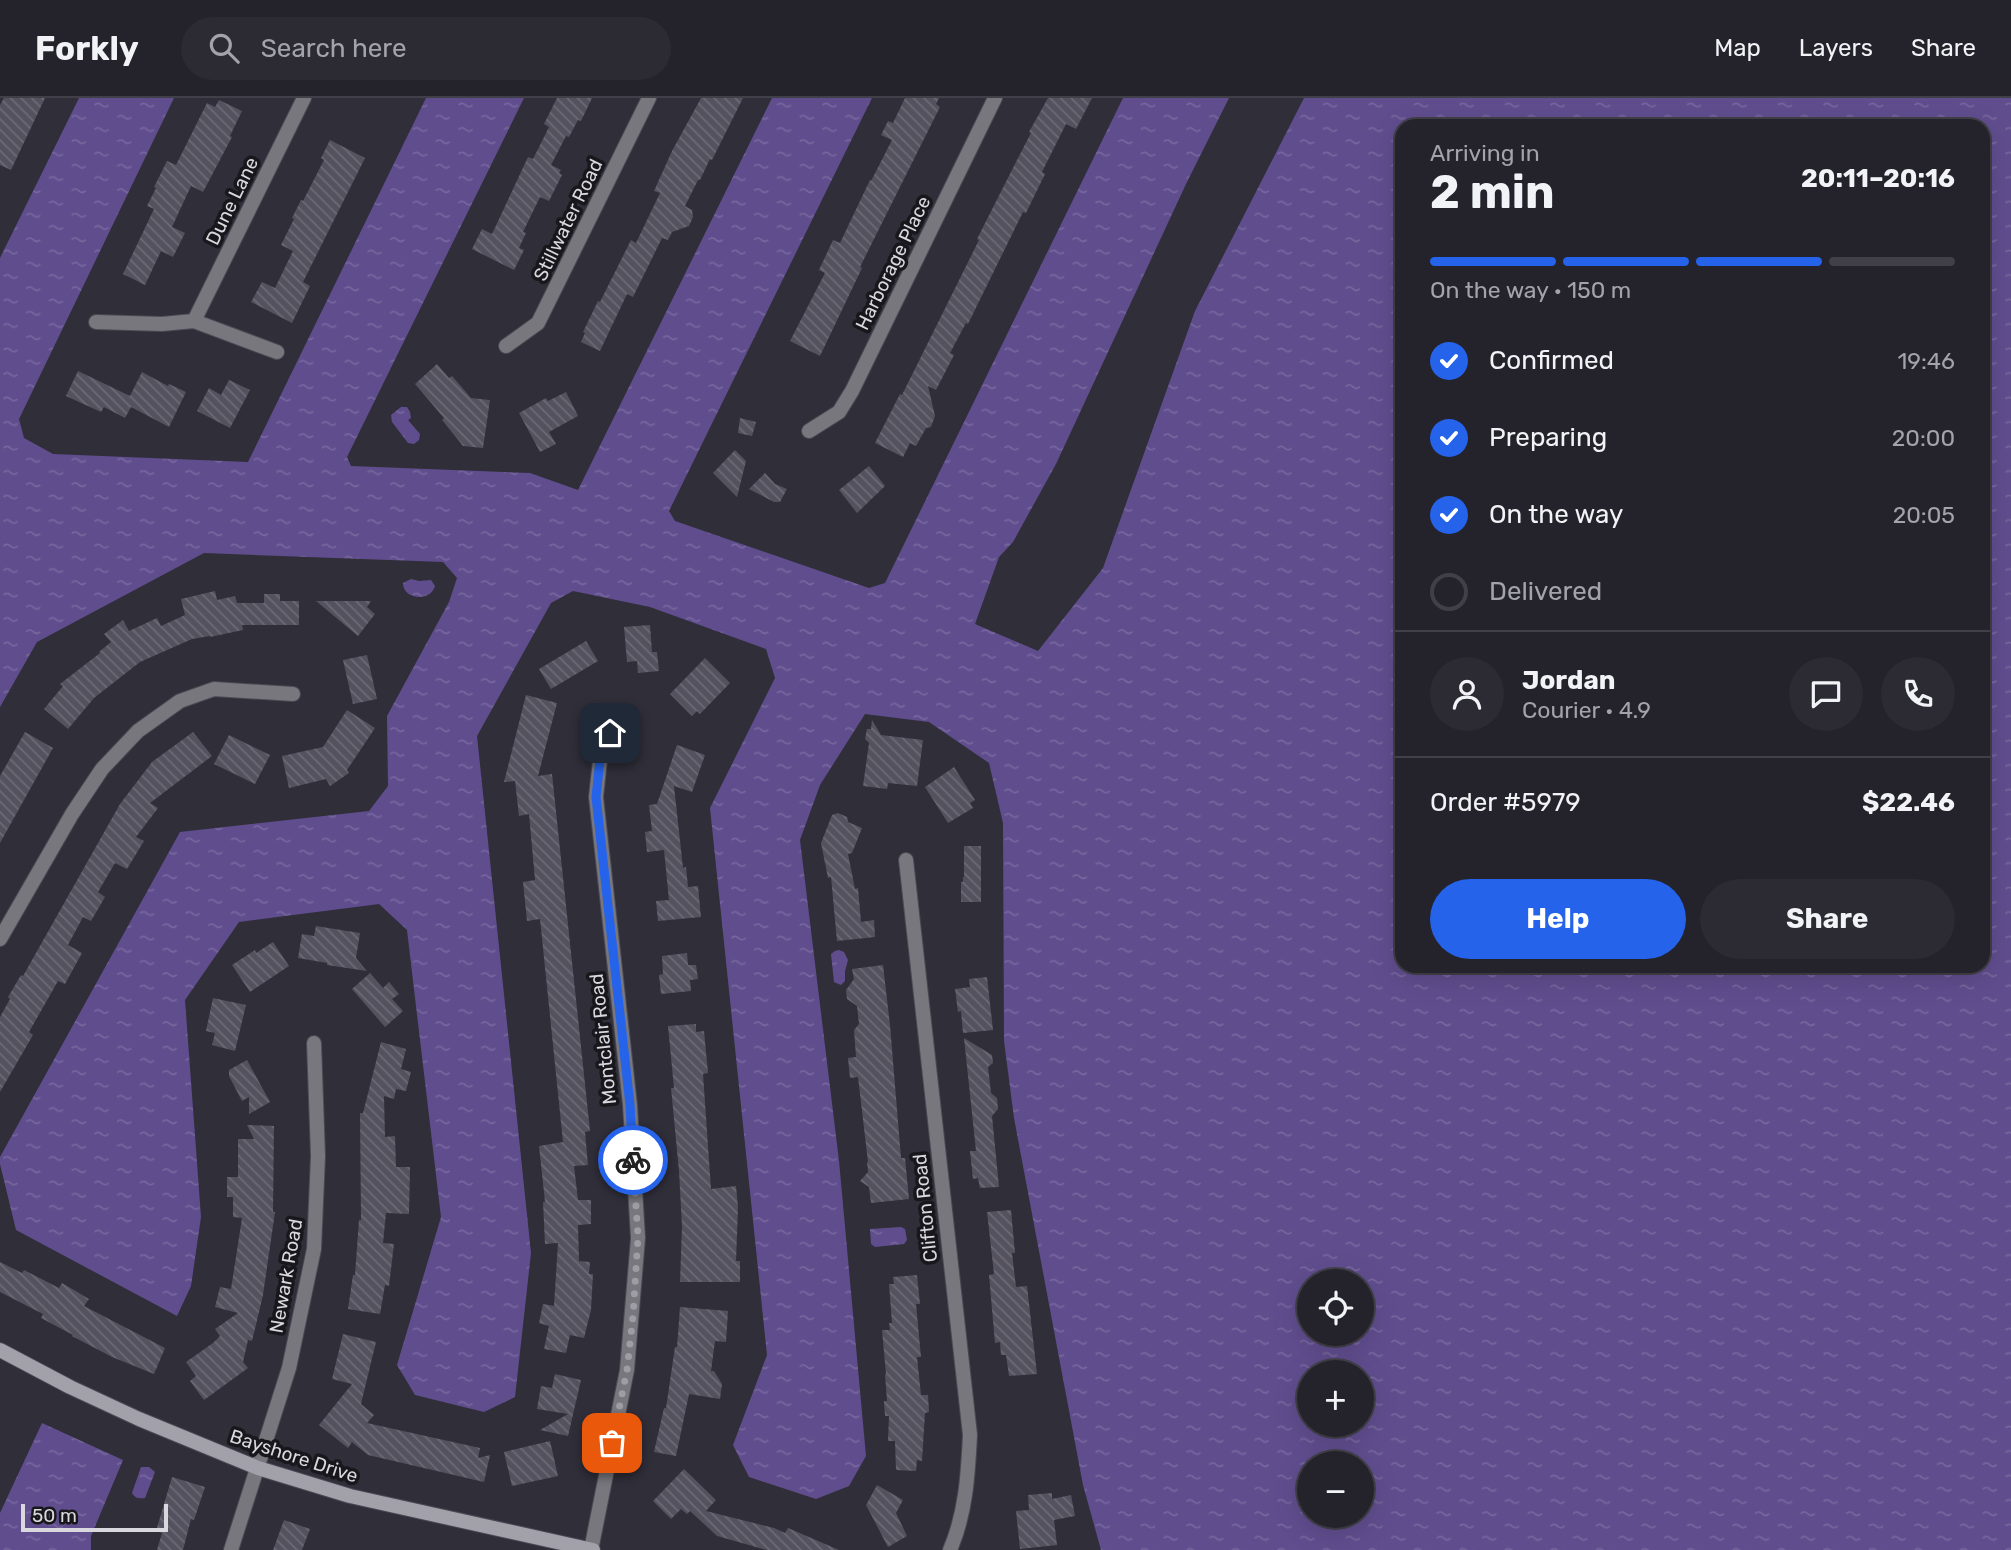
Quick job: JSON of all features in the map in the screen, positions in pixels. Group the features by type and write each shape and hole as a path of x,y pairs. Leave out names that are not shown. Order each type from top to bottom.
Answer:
{"street":[{"name":"Dune Lane","path":"194,321 304,98"},
{"name":"Stillwater Road","path":"506,346 538,323 649,98"},
{"name":"Harborage Place","path":"809,430 839,412 852,391 996,98"},
{"path":"96,322 162,324 194,321 277,352"},
{"path":"0,939 72,814 102,769 138,730 180,701 214,689 293,694"},
{"name":"Montclair Road","path":"591,1550 627,1370 638,1237 630,1105 596,797 600,760 610,733"},
{"name":"Clifton Road","path":"906,860 970,1435 967,1493 950,1550"},
{"name":"Newark Road","path":"230,1550 289,1368 314,1249 318,1156 314,1043"},
{"name":"Bayshore Drive","path":"0,1350 139,1419 258,1468 350,1496 591,1550"}],"water":[{"path":"79,98 174,98 19,419 24,438 53,454 248,462 426,98 524,98 347,457 351,466 530,473 578,490 772,98 872,98 669,511 675,521 869,588 885,583 1123,98 1229,98 1186,184 1056,464 1013,542 999,557 975,624 1038,651 1103,568 1195,311 1304,98 2011,98 2011,1550 1101,1550 1083,1485 1014,1118 1004,1041 1003,823 989,763 929,722 865,714 820,785 800,840 839,1161 866,1456 849,1486 816,1499 749,1477 733,1445 767,1355 710,808 775,678 766,649 650,607 573,591 551,603 477,736 531,1253 515,1397 484,1412 415,1395 397,1365 441,1217 407,930 379,904 239,922 185,1000 201,1217 191,1286 177,1316 16,1230 0,1157 180,832 369,811 388,786 387,716 449,602 457,578 443,562 204,553 37,642 0,707 0,258"},
{"path":"401,407 407,407 411,418 408,420 420,434 419,440 414,444 408,443 392,422 391,415"},
{"path":"411,579 431,580 435,586 428,595 412,596 404,589 403,583"},
{"path":"839,950 844,952 848,960 845,981 841,985 834,982 831,954"},
{"path":"870,1229 905,1229 907,1240 904,1244 875,1247 871,1244"},
{"path":"42,1423 123,1460 91,1536 91,1550 0,1550 0,1513"},
{"path":"141,1467 149,1467 155,1472 145,1498 136,1497 132,1493"}],"building":[{"path":"4,98 45,98 11,170 0,165 0,105"},
{"path":"557,98 592,98 581,121 578,120 569,137 566,136 551,165 561,170 559,173 562,175 549,201 540,197 523,232 526,233 519,248 524,250 514,270 472,249 482,229 492,234 528,157 533,159 549,127 544,124"},
{"path":"701,98 743,98 685,206 692,210 693,217 689,226 672,232 668,240 662,238 633,297 627,294 600,351 581,342 585,333 583,332 631,240 636,243 660,193 654,191"},
{"path":"905,98 939,98 936,104 940,107 860,267 862,268 820,356 790,341 825,273 819,270 833,240 840,243 892,140 881,135 888,121 893,123"},
{"path":"1048,98 1092,98 1076,129 1066,124 1042,172 1045,174 1026,213 1023,212 968,324 966,323 950,353 954,355 936,390 928,386 935,416 931,427 926,428 916,446 910,443 903,457 875,443 900,394 902,395"},
{"path":"219,100 242,111 230,136 232,137 203,192 191,186 172,227 185,233 173,257 161,251 145,285 123,274 154,209 147,206 156,188 154,187 167,161 176,165 207,103 215,107"},
{"path":"330,140 365,158 303,282 310,286 292,323 251,302 262,282 275,288 293,251 281,245 301,200 303,201 324,160 321,158"},
{"path":"437,364 449,378 452,376 471,398 490,400 483,448 463,446 442,420 444,418 415,384"},
{"path":"78,371 130,396 142,372 186,392 169,427 131,407 125,418 104,407 101,412 66,396"},
{"path":"229,380 250,390 230,428 197,411 209,388 221,395"},
{"path":"566,392 578,416 549,432 556,444 540,452 519,413 546,398 548,401"},
{"path":"740,418 756,422 752,436 738,433"},
{"path":"735,450 746,461 737,497 713,473"},
{"path":"869,466 885,486 857,513 839,490"},
{"path":"765,473 775,484 787,489 780,502 774,502 749,489"},
{"path":"215,591 217,600 235,596 237,603 264,603 264,594 280,594 280,601 299,601 299,625 242,625 243,630 192,639 140,662 94,698 68,729 44,709 63,686 60,684 111,642 104,634 123,620 129,631 157,618 161,626 185,615 181,599"},
{"path":"316,601 371,601 367,607 375,614 358,636"},
{"path":"650,625 652,652 657,652 659,671 638,673 637,661 627,662 624,627"},
{"path":"586,641 598,661 551,689 539,669"},
{"path":"367,655 377,699 353,704 343,660"},
{"path":"705,658 730,683 700,714 697,711 692,716 670,694"},
{"path":"526,695 557,703 538,776 552,774 590,1131 585,1132 588,1165 574,1166 578,1200 591,1200 591,1224 578,1225 579,1261 590,1262 589,1274 593,1274 591,1310 584,1338 570,1335 566,1353 544,1349 549,1326 539,1323 543,1304 554,1306 558,1243 545,1244 545,1202 539,1146 563,1142 540,919 527,921 523,882 535,880 529,814 519,816 515,781 504,782"},
{"path":"347,710 375,728 347,770 349,773 330,786 326,779 289,788 282,756 323,747"},
{"path":"872,720 881,735 923,740 917,786 888,783 887,789 863,786 869,743 865,739 867,729 871,729"},
{"path":"25,732 53,748 0,843 0,776"},
{"path":"193,732 212,756 150,803 158,808 136,837 144,841 127,869 115,863 98,892 105,897 91,921 83,917 68,945 82,953 65,984 58,981 29,1032 33,1035 0,1092 0,1017 10,999 8,997 21,975 23,976 120,804 152,762"},
{"path":"229,735 270,755 255,784 214,764"},
{"path":"677,745 705,755 692,792 674,786 683,868 686,867 688,887 698,886 701,917 658,921 656,901 669,900 664,850 647,852 645,832 652,831 649,805 657,804"},
{"path":"954,767 975,800 970,803 973,808 948,823 925,787"},
{"path":"838,813 847,817 848,822 862,828 852,853 848,854 855,889 858,888 861,922 874,920 875,937 837,941 831,877 828,878 821,843 832,815"},
{"path":"964,846 981,846 981,902 961,902"},
{"path":"316,926 360,933 356,958 367,971 298,958 302,934 314,936"},
{"path":"273,942 289,966 250,992 232,965"},
{"path":"687,953 688,965 696,965 698,979 690,980 691,991 661,994 659,975 663,974 662,956"},
{"path":"883,965 901,1158 905,1158 909,1199 871,1203 869,1187 860,1181 868,1172 868,1162 858,1077 850,1078 848,1058 856,1057 854,1030 859,1024 857,1006 847,999 846,990 854,979 852,969"},
{"path":"370,973 383,988 389,982 399,994 392,999 403,1011 385,1027 352,989"},
{"path":"987,977 993,1030 963,1033 955,989 970,987 969,979"},
{"path":"213,998 246,1005 235,1051 212,1045 215,1033 206,1031"},
{"path":"696,1024 696,1032 704,1031 708,1073 703,1074 711,1189 736,1186 736,1261 740,1261 740,1282 680,1282 682,1227 668,1026"},
{"path":"964,1038 992,1055 993,1063 988,1067 991,1093 997,1098 998,1109 992,1116 999,1187 980,1188 978,1178 973,1179 970,1151 976,1151"},
{"path":"381,1042 406,1049 401,1069 411,1072 406,1091 396,1089 394,1099 384,1096 385,1137 395,1136 396,1167 410,1167 409,1214 386,1213 383,1243 394,1244 389,1286 385,1285 380,1314 348,1309 361,1220 360,1113 363,1113"},
{"path":"247,1060 270,1102 249,1114 249,1097 242,1101 229,1076 229,1070"},
{"path":"247,1125 274,1126 275,1212 263,1295 252,1341 248,1340 243,1362 248,1368 204,1400 190,1381 196,1376 186,1362 213,1343 220,1336 215,1329 238,1313 215,1307 220,1287 231,1289 242,1218 233,1217 233,1197 227,1197 227,1177 238,1177 238,1139 254,1139"},
{"path":"1011,1210 1016,1287 1027,1286 1037,1374 1009,1376 1006,1355 1001,1355 1000,1342 995,1343 989,1275 994,1274 987,1212"},
{"path":"0,1262 22,1273 24,1270 59,1288 62,1283 89,1299 84,1306 165,1348 154,1374 112,1357 72,1336 41,1318 43,1314 0,1292"},
{"path":"917,1275 920,1304 916,1304 921,1357 917,1357 921,1395 928,1395 929,1412 925,1413 922,1461 917,1460 916,1471 896,1470 895,1441 888,1441 889,1416 885,1416 884,1401 887,1401 882,1330 890,1330 889,1323 892,1323 889,1284 894,1284 893,1277"},
{"path":"680,1307 728,1311 726,1342 715,1341 711,1371 714,1371 722,1384 720,1399 689,1394 676,1456 654,1452 666,1408 677,1347"},
{"path":"343,1334 376,1342 361,1404 374,1415 367,1423 480,1448 478,1458 490,1455 484,1482 368,1455 352,1442 348,1448 319,1425 352,1384 332,1379"},
{"path":"555,1374 581,1380 568,1436 540,1430 568,1414 537,1409 541,1386 552,1388"},
{"path":"550,1441 558,1476 512,1486 504,1452"},
{"path":"684,1469 716,1500 706,1511 785,1533 788,1528 839,1550 767,1550 717,1536 690,1511 687,1514 681,1509 671,1519 653,1501"},
{"path":"172,1477 205,1487 194,1520 191,1519 183,1550 157,1550 162,1533 156,1531"},
{"path":"877,1485 903,1500 896,1513 907,1536 888,1547 866,1505"},
{"path":"1052,1493 1052,1499 1071,1495 1075,1516 1054,1520 1057,1545 1020,1549 1016,1511 1029,1510 1028,1495"},
{"path":"284,1520 310,1529 302,1550 273,1550"}],"way so far":[{"path":"612,1443 627,1370 633,1316 638,1237 633,1160"}],"route":[{"path":"610,733 600,760 596,797 630,1105 633,1160"}]}
